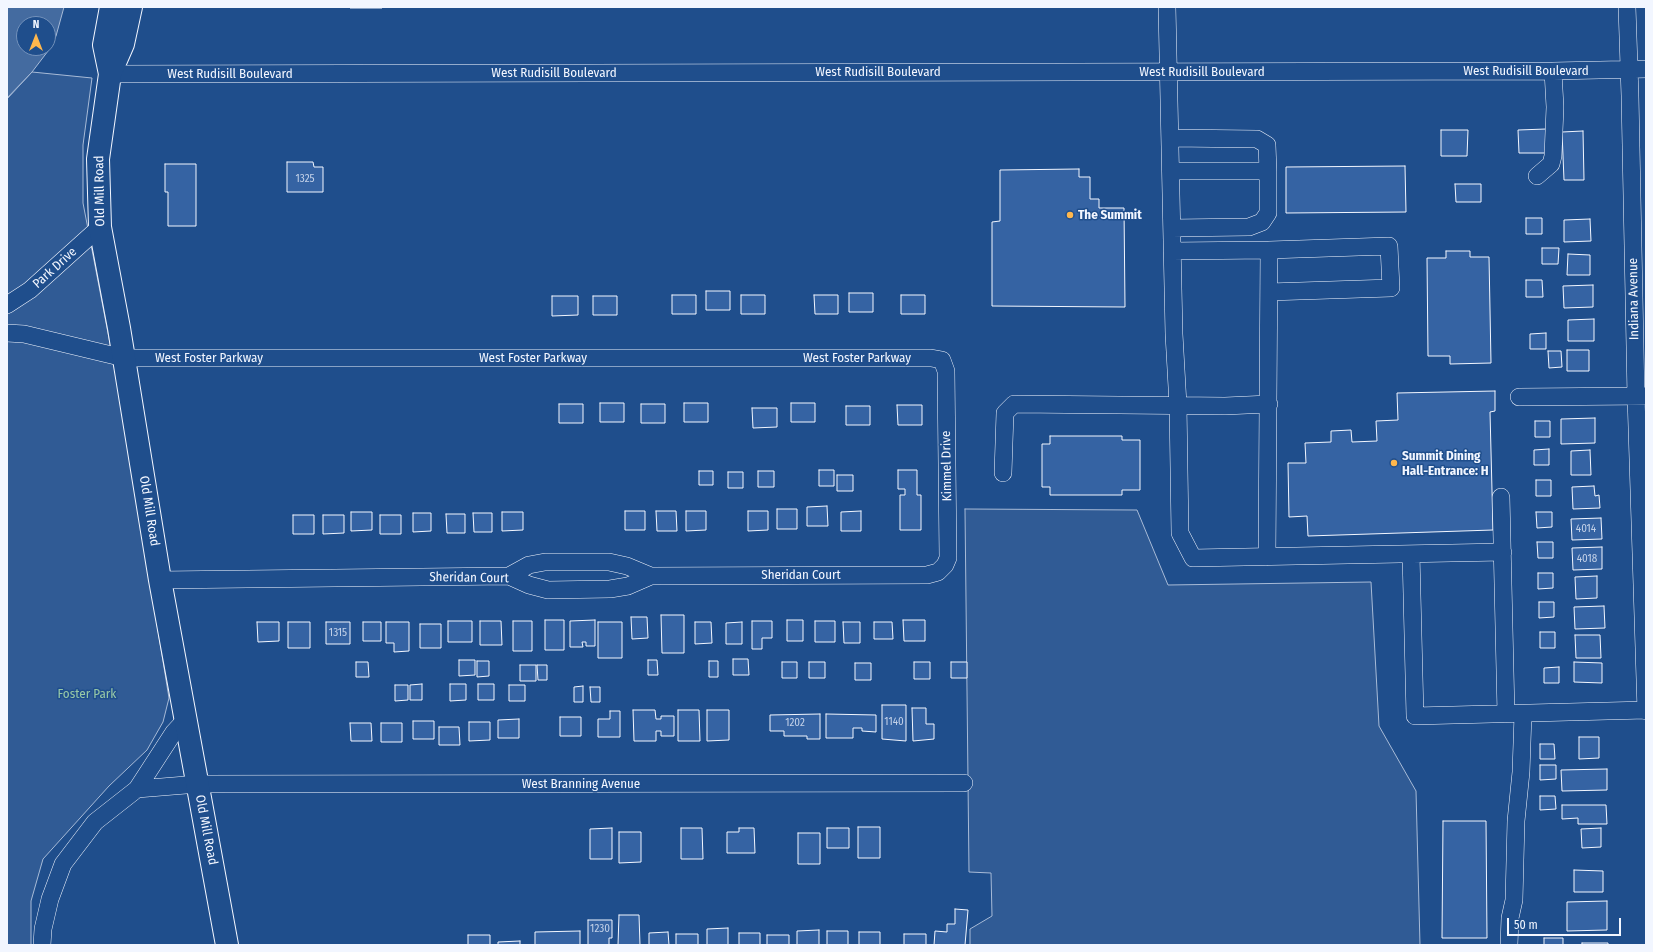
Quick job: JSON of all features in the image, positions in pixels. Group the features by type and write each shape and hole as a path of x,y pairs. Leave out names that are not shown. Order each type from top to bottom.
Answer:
{"main road":[{"path":"110,74 104,45 111,7"},
{"path":"110,74 123,44 131,7"},
{"name":"Old Mill Road","path":"110,74 98,159 100,227 124,358 160,580 227,945"}],"street":[{"path":"1167,7 1180,533 1193,558 1502,552"},
{"name":"Indiana Avenue","path":"1627,7 1638,69 1646,710"},
{"name":"West Rudisill Boulevard","path":"110,74 1553,71 1638,69"},
{"path":"1537,176 1551,164 1554,156 1555,107 1553,71"},
{"path":"1170,138 1257,139 1267,145 1268,171 1268,213 1262,222 1249,227 1172,228"},
{"path":"1171,171 1268,171"},
{"name":"Park Drive","path":"7,305 30,290 100,227"},
{"path":"1172,250 1269,250 1389,246 1390,288 1269,292"},
{"path":"1268,556 1269,250"},
{"path":"7,333 24,334 124,358"},
{"name":"West Foster Parkway","path":"124,358 931,358 942,360"},
{"name":"Kimmel Drive","path":"941,570 948,558 946,371 942,360"},
{"path":"1519,397 1641,396"},
{"path":"1003,473 1005,413 1014,404 1225,406 1269,404"},
{"path":"1501,497 1506,714"},
{"path":"1411,554 1415,716 1646,710"},
{"path":"509,576 529,565 545,562 610,562 626,566 651,576"},
{"name":"Sheridan Court","path":"160,580 509,576 529,585 556,590 610,589 628,586 651,576 927,575 941,570"},
{"path":"1509,945 1510,918 1514,900 1516,821 1521,772 1530,714"},
{"path":"42,945 43,929 48,907 63,864 94,822 137,789 174,732 186,719"},
{"name":"West Branning Avenue","path":"137,789 198,784 964,783"}],"shaded area":[{"path":"7,7 64,7 56,36 56,16 16,16 16,56 44,56 32,72 7,98"},
{"name":"Foster Park","path":"32,72 92,78 83,145 83,203 118,385 169,698 163,722 147,750 109,786 43,859 31,901 31,945 7,945 7,99"},
{"path":"965,509 1137,510 1168,585 1371,582 1379,726 1416,791 1420,945 970,945 970,929 992,916 991,873 969,872"}],"building":[{"path":"382,7 382,8 350,8"},
{"path":"1546,129 1546,153 1519,153 1518,130"},
{"path":"1441,130 1468,130 1467,156 1441,156"},
{"path":"1583,131 1584,180 1564,180 1562,132"},
{"path":"287,162 313,162 314,167 323,167 323,192 287,192"},
{"path":"165,164 196,164 196,226 168,226 168,192 165,192"},
{"path":"1405,166 1406,212 1286,213 1286,167"},
{"path":"1079,169 1079,177 1090,177 1090,199 1099,199 1099,208 1124,208 1125,307 992,306 992,222 1000,221 1000,170"},
{"path":"1455,184 1481,184 1481,202 1456,202"},
{"path":"1526,218 1542,218 1542,234 1526,234"},
{"path":"1590,219 1591,241 1564,242 1564,220"},
{"path":"1542,248 1559,248 1558,264 1542,264"},
{"path":"1446,251 1470,251 1470,257 1489,257 1491,363 1450,364 1450,356 1428,356 1427,258 1446,258"},
{"path":"1568,254 1590,255 1590,275 1567,275"},
{"path":"1526,280 1542,280 1543,297 1526,297"},
{"path":"1593,285 1593,307 1564,308 1563,286"},
{"path":"706,291 730,291 730,310 706,310"},
{"path":"849,293 873,293 873,312 849,312"},
{"path":"672,295 696,295 696,314 672,314"},
{"path":"741,295 765,295 765,314 741,314"},
{"path":"814,295 838,295 838,314 815,314"},
{"path":"901,295 925,295 925,314 901,314"},
{"path":"552,296 578,296 578,315 552,316"},
{"path":"593,296 617,296 617,315 593,315"},
{"path":"1594,319 1594,341 1568,341 1568,320"},
{"path":"1546,333 1546,349 1530,349 1530,334"},
{"path":"1567,350 1589,350 1589,371 1567,371"},
{"path":"1548,351 1561,351 1562,367 1549,368"},
{"name":"Summit Dining Hall-Entrance: H","path":"1495,391 1495,411 1490,412 1493,530 1308,536 1307,516 1289,517 1288,463 1306,463 1305,443 1331,442 1331,431 1351,430 1352,442 1377,441 1376,421 1398,420 1397,393"},
{"path":"600,403 624,403 624,422 600,422"},
{"path":"684,403 708,403 708,422 684,422"},
{"path":"791,403 815,403 815,422 791,422"},
{"path":"559,404 583,404 583,423 559,423"},
{"path":"641,404 665,404 665,423 641,423"},
{"path":"897,405 922,405 922,425 898,425"},
{"path":"846,406 870,406 870,425 846,425"},
{"path":"752,408 777,408 777,427 753,428"},
{"path":"1595,418 1595,443 1561,444 1561,419"},
{"path":"1535,421 1550,421 1550,437 1535,437"},
{"path":"1050,436 1122,436 1122,440 1140,440 1140,490 1122,490 1122,495 1050,495 1050,487 1042,487 1042,444 1050,444"},
{"path":"1549,449 1549,465 1534,465 1534,450"},
{"path":"1590,450 1591,475 1571,475 1571,451"},
{"path":"819,470 834,470 834,486 819,486"},
{"path":"898,470 917,470 917,495 921,495 921,530 900,530 900,495 905,495 905,489 898,489"},
{"path":"699,471 713,471 713,485 699,485"},
{"path":"758,471 774,471 774,487 758,487"},
{"path":"728,472 743,472 743,488 728,488"},
{"path":"837,475 853,475 853,491 837,491"},
{"path":"1536,480 1551,480 1551,496 1536,496"},
{"path":"1594,486 1595,496 1599,495 1600,508 1573,509 1572,487"},
{"path":"827,506 828,526 807,526 807,507"},
{"path":"777,509 797,509 797,529 777,529"},
{"path":"625,511 645,511 645,530 625,530"},
{"path":"656,511 676,511 677,531 657,531"},
{"path":"686,511 706,511 706,530 686,531"},
{"path":"748,511 768,511 768,530 748,531"},
{"path":"861,511 861,531 841,531 841,512"},
{"path":"351,512 372,512 372,530 351,531"},
{"path":"502,512 523,512 523,530 502,531"},
{"path":"1536,512 1552,512 1552,527 1537,528"},
{"path":"413,513 431,513 431,531 413,532"},
{"path":"473,513 492,513 492,532 474,532"},
{"path":"446,514 465,514 465,533 447,533"},
{"path":"293,515 314,515 314,534 293,534"},
{"path":"323,515 344,515 344,533 323,534"},
{"path":"380,515 401,515 401,534 380,534"},
{"path":"1601,518 1602,539 1572,540 1571,519"},
{"path":"1537,542 1553,542 1553,558 1538,558"},
{"path":"1602,547 1602,569 1573,570 1572,548"},
{"path":"1538,573 1553,573 1553,588 1538,589"},
{"path":"1597,576 1597,598 1576,599 1575,577"},
{"path":"1539,602 1554,602 1554,617 1539,618"},
{"path":"1604,606 1605,628 1575,629 1574,607"},
{"path":"661,615 684,615 684,653 662,653"},
{"path":"631,617 647,617 648,638 632,639"},
{"path":"545,620 564,620 564,650 545,650"},
{"path":"595,620 595,646 586,646 586,642 582,642 583,647 570,647 570,621"},
{"path":"787,620 803,620 803,641 787,641"},
{"path":"903,620 925,620 925,641 904,641"},
{"path":"448,621 472,621 472,642 448,642"},
{"path":"480,621 501,621 502,645 480,645"},
{"path":"513,621 532,621 532,651 513,651"},
{"path":"752,621 772,621 772,638 762,638 762,649 752,649"},
{"path":"815,621 835,621 835,642 815,642"},
{"path":"257,622 279,622 279,641 258,642"},
{"path":"288,622 310,622 310,648 288,648"},
{"path":"326,622 350,622 350,644 326,644"},
{"path":"363,622 381,622 381,641 363,641"},
{"path":"386,622 409,622 409,651 394,652 394,643 386,643"},
{"path":"598,622 622,622 622,658 598,658"},
{"path":"695,622 711,622 712,643 695,644"},
{"path":"742,622 742,644 726,644 726,623"},
{"path":"843,622 860,622 860,643 844,643"},
{"path":"874,622 892,622 893,639 874,639"},
{"path":"420,624 441,624 441,648 420,648"},
{"path":"1540,632 1555,632 1555,648 1540,648"},
{"path":"1575,635 1600,635 1601,658 1576,658"},
{"path":"733,659 748,659 749,675 733,675"},
{"path":"459,660 475,660 475,675 459,676"},
{"path":"648,660 657,660 658,675 648,675"},
{"path":"477,661 489,661 489,676 477,677"},
{"path":"709,661 718,661 718,677 709,677"},
{"path":"356,662 368,662 369,677 356,677"},
{"path":"782,662 797,662 797,678 782,678"},
{"path":"809,662 825,662 825,678 809,678"},
{"path":"914,662 930,662 930,679 914,679"},
{"path":"951,662 967,662 967,678 951,678"},
{"path":"1574,662 1602,663 1602,683 1574,682"},
{"path":"855,663 871,663 871,680 855,680"},
{"path":"520,665 536,665 536,681 520,681"},
{"path":"537,665 547,665 547,680 538,680"},
{"path":"1559,667 1559,683 1544,683 1544,668"},
{"path":"422,684 422,700 410,700 410,685"},
{"path":"450,684 466,684 466,700 450,701"},
{"path":"478,684 494,684 494,700 478,700"},
{"path":"395,685 408,685 408,700 395,701"},
{"path":"509,685 525,685 525,701 509,701"},
{"path":"583,686 583,702 574,702 574,687"},
{"path":"590,687 600,687 600,702 591,702"},
{"path":"882,705 906,705 906,741 882,739"},
{"path":"912,708 926,708 926,724 934,724 934,739 913,741"},
{"path":"633,710 655,710 656,719 661,719 661,716 674,716 674,736 661,736 661,731 656,731 656,741 634,741"},
{"path":"678,710 699,710 700,741 678,741"},
{"path":"707,710 729,710 729,740 707,741"},
{"path":"610,711 620,711 620,737 598,737 598,719 610,719"},
{"path":"820,714 820,739 807,739 807,736 784,736 784,731 770,731 770,715"},
{"path":"826,714 876,715 876,732 862,731 862,728 853,728 853,738 826,738"},
{"path":"560,717 581,717 581,736 560,736"},
{"path":"519,719 519,738 498,738 498,720"},
{"path":"413,721 434,721 434,739 413,739"},
{"path":"469,722 490,722 490,740 469,741"},
{"path":"350,723 371,723 372,741 351,741"},
{"path":"381,723 402,723 402,742 381,742"},
{"path":"439,727 459,727 460,745 439,745"},
{"path":"1579,737 1599,737 1599,758 1579,759"},
{"path":"1540,744 1554,744 1555,759 1540,759"},
{"path":"1540,765 1556,765 1556,779 1540,780"},
{"path":"1607,769 1607,790 1562,791 1561,770"},
{"path":"1540,796 1555,796 1556,809 1540,810"},
{"path":"1562,805 1606,805 1607,824 1578,824 1578,818 1562,819"},
{"path":"1443,821 1486,821 1487,938 1442,938"},
{"path":"858,827 880,827 880,858 858,858"},
{"path":"612,828 612,859 590,859 590,829"},
{"path":"681,828 702,828 703,859 681,859"},
{"path":"739,828 754,828 755,853 727,853 727,832 739,832"},
{"path":"827,828 849,828 849,848 827,848"},
{"path":"1601,828 1601,847 1582,848 1581,829"},
{"path":"619,832 641,832 641,862 619,863"},
{"path":"798,833 820,833 820,864 798,864"},
{"path":"1574,870 1603,871 1603,892 1574,892"},
{"path":"1607,901 1607,930 1567,931 1567,902"},
{"path":"955,909 968,910 965,945 934,945 935,931 947,932 947,924 955,924"},
{"path":"619,915 639,915 640,945 618,945"},
{"path":"588,920 612,920 612,938 609,938 609,945 588,945"},
{"path":"728,928 728,945 707,945 707,929"},
{"path":"819,930 819,945 797,945 797,931"},
{"path":"580,931 580,945 535,945 535,932"},
{"path":"827,931 848,931 848,945 827,945"},
{"path":"668,932 669,945 649,945 649,933"},
{"path":"859,932 880,932 880,945 859,945"},
{"path":"739,933 760,933 760,945 739,945"},
{"path":"676,934 698,934 698,945 676,945"},
{"path":"904,934 926,934 926,945 904,945"},
{"path":"468,935 490,935 490,945 468,945"},
{"path":"767,935 789,935 789,945 767,945"},
{"path":"1544,938 1563,938 1563,945 1544,945"},
{"path":"520,941 520,945 498,945 498,942"},
{"path":"1582,943 1608,943 1608,945 1582,945"}],"place":[{"name":"The Summit","path":"1070,215"},
{"name":"Summit Dining Hall-Entrance: H","path":"1394,463"}]}
